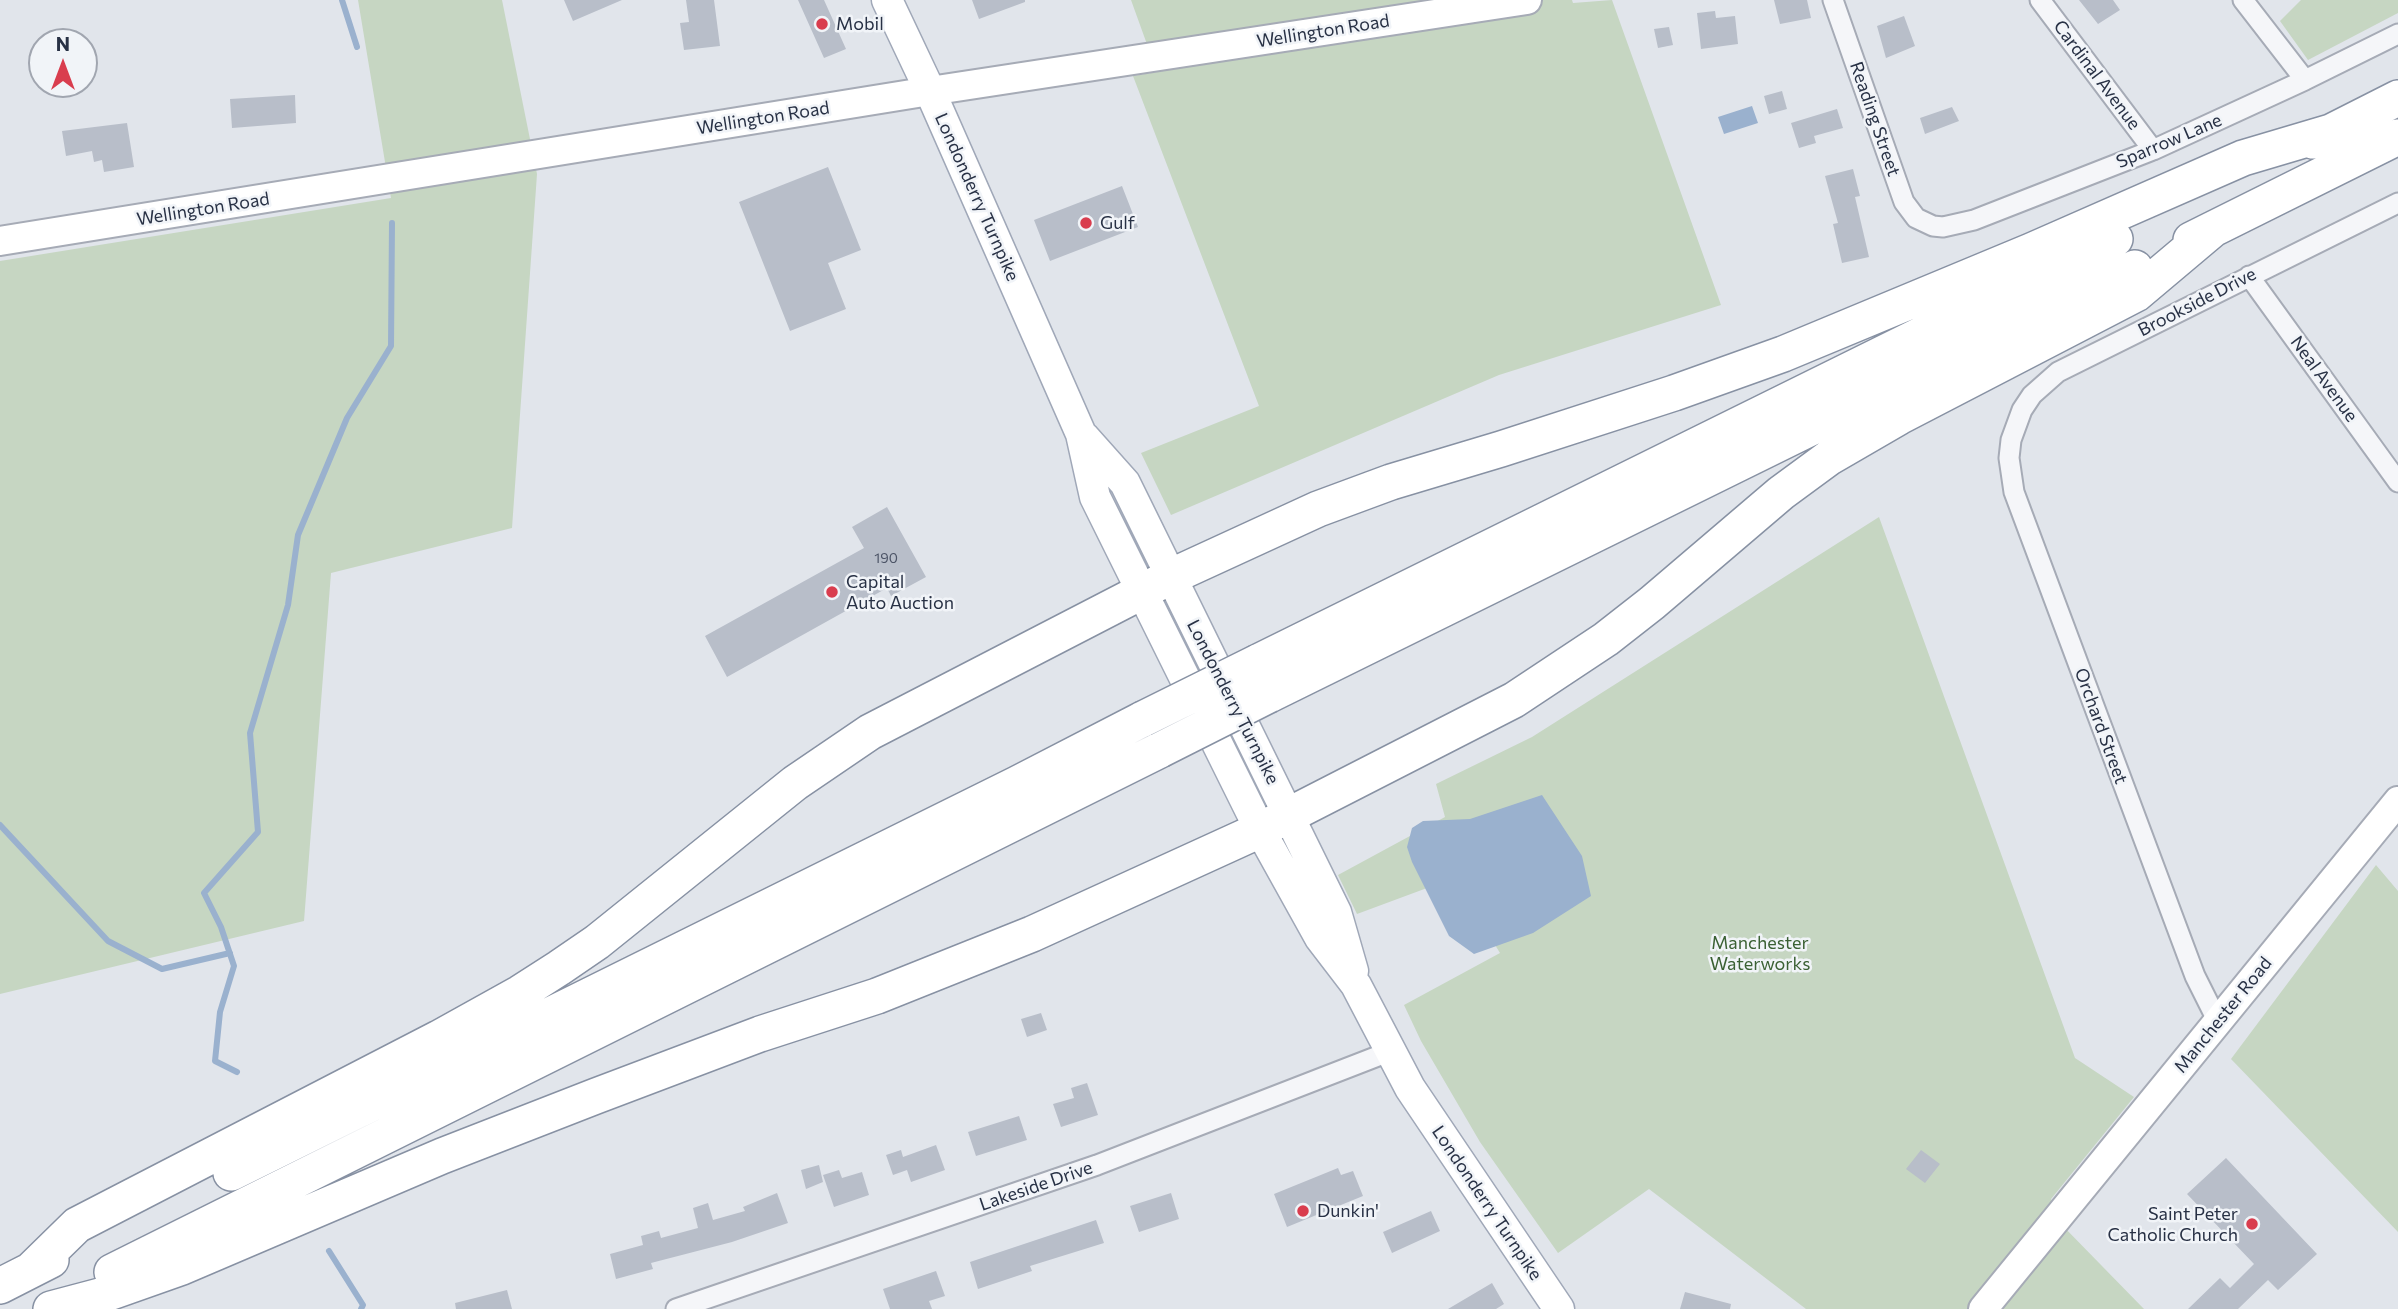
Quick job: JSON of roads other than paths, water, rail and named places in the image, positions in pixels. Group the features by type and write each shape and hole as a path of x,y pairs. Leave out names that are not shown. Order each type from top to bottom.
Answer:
{"highway":[{"path":"0,1286 1017,785 1143,719 2398,98"},
{"path":"32,1269 77,1225 439,1038 520,993 597,942 795,783 870,732 1156,585 1318,509 1391,482 1674,393 1783,354 2031,251 2243,158 2334,131"},
{"path":"41,1309 1269,695 2398,137"},
{"path":"51,1309 100,1296 182,1267 442,1156 760,1034 877,996 1032,934 1275,822 1537,686 1606,639 1781,493 1830,457 1899,416 2136,294 2212,230"}],"main road":[{"name":"Londonderry Turnpike","path":"887,0 930,91 1081,434 1125,483 1156,585 1275,822 1320,938 1356,985 1410,1088 1440,1135 1559,1309"},
{"name":"Wellington Road","path":"0,241 930,91 1527,0"},
{"name":"Manchester Road","path":"1983,1309 2398,801"}],"street":[{"name":"Reading Street","path":"1833,0 1904,202 1916,218 1933,226"},
{"name":"Cardinal Avenue","path":"2040,0 2153,150"},
{"path":"2243,0 2305,80"},
{"name":"Sparrow Lane","path":"1933,226 1954,226 1974,220 2153,150 2398,34"},
{"name":"Brookside Drive","path":"2015,425 2032,395 2058,372 2249,276 2397,206"},
{"name":"Neal Avenue","path":"2249,276 2398,482"},
{"name":"Orchard Street","path":"2015,425 2009,458 2014,492 2195,976 2218,1022"},
{"name":"Lakeside Drive","path":"676,1309 1110,1161 1391,1051"}],"water":[{"path":"1752,106 1758,123 1724,134 1718,117"},
{"path":"1542,795 1582,856 1591,896 1533,933 1474,954 1449,936 1412,862 1407,847 1412,828 1423,821 1470,819"}],"waterway":[{"path":"342,0 357,47"},
{"path":"237,1072 215,1061 220,1012 234,966 221,927 204,893 258,832 250,733 288,605 298,535 347,418 391,346 392,223"},
{"path":"0,825 108,941 162,969 230,953"},
{"path":"329,1251 363,1305 361,1309"}],"place":[{"name":"Mobil","path":"822,24"},
{"name":"Gulf","path":"1086,223"},
{"name":"Capital Auto Auction","path":"832,592"},
{"name":"Dunkin'","path":"1303,1211"},
{"name":"Saint Peter Catholic Church","path":"2252,1224"}],"park label":[{"name":"Manchester Waterworks","path":"1760,953"}]}
